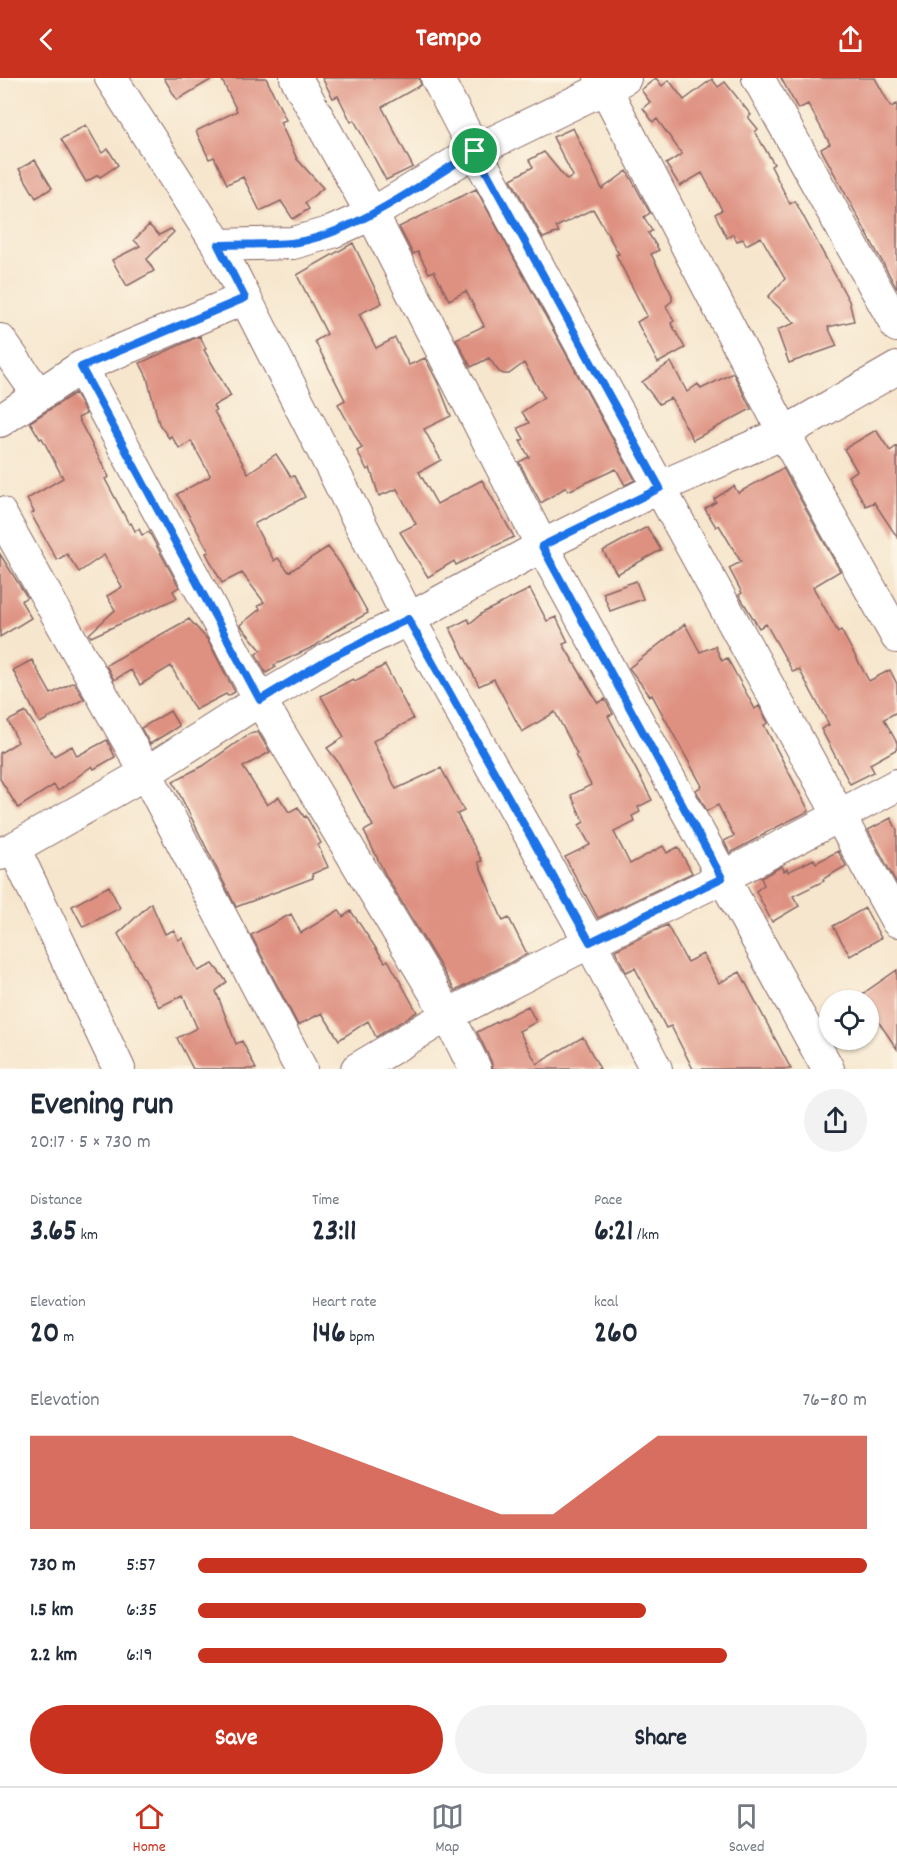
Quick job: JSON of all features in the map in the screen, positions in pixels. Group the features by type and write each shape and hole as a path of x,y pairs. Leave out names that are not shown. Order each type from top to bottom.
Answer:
{"street":[{"path":"111,78 218,245 408,619 590,942 656,1069"},
{"path":"297,78 372,214 542,546 828,1069"},
{"path":"437,78 897,921"},
{"path":"758,78 897,326"},
{"path":"218,245 293,243 332,232 372,214 475,151 611,81 784,433 897,637"},
{"path":"0,421 81,367 245,298"},
{"path":"0,340 38,394"},
{"path":"81,367 260,700 448,1015 475,1069"},
{"path":"119,1069 7,851 146,773 330,658 408,619 542,546 660,488 784,433 897,368"},
{"path":"0,513 146,773 301,1069"},
{"path":"357,1069 448,1015 722,878 897,784"}],"building":[{"path":"164,78 214,78 177,100"},
{"path":"221,78 266,78 286,120 280,122 297,159 323,188 305,203 309,209 293,219 281,201 260,211 243,177 227,184 214,157 209,159 196,131 237,111"},
{"path":"322,78 419,78 421,85 382,107 413,167 386,180 354,120 351,122 338,96 333,98"},
{"path":"656,78 662,86 669,80 684,100 712,79 718,87 725,82 751,115 748,117 758,129 755,132 774,164 771,166 790,204 795,201 849,301 854,321 828,327 837,346 789,363 777,330 795,323 768,297 785,279 761,237 746,245 743,239 737,241 733,234 727,238 715,214 722,210 702,173 680,186 666,164 682,154 657,119 653,122 643,108 650,102 641,90"},
{"path":"781,78 875,78 891,107 897,104 897,289 821,149 830,144 808,104 798,109"},
{"path":"86,125 102,153 108,149 118,165 100,177 98,175 86,182 61,139"},
{"path":"573,128 602,189 627,171 650,213 644,217 652,231 648,233 659,250 651,254 672,295 672,301 666,306 674,321 671,323 685,348 658,363 637,322 647,316 616,255 619,254 593,209 556,227 559,232 543,238 511,179 533,167 529,160 544,152 567,180 573,176 553,137"},
{"path":"35,160 52,188 36,198 19,169"},
{"path":"476,189 635,480 625,485 616,469 568,491 566,487 541,503 519,462 529,457 520,441 524,439 518,428 529,423 522,412 544,397 524,363 509,374 499,372 489,358 471,367 456,339 484,326 466,291 449,300 434,271 429,273 418,252 413,254 399,227"},
{"path":"149,225 159,235 171,229 174,232 147,259 154,271 127,286 112,260 140,246 134,240"},
{"path":"353,243 382,303 359,314 376,348 395,338 409,365 425,358 451,416 424,429 441,460 419,472 437,504 482,480 514,537 456,565 454,561 428,577 400,532 416,524 397,489 379,496 370,468 367,470 357,451 362,448 338,404 345,400 315,341 327,334 297,275"},
{"path":"200,336 206,349 204,350 231,396 213,406 216,410 214,411 248,473 276,454 291,477 294,476 305,497 254,524 274,561 278,558 289,572 328,547 340,563 368,613 332,633 315,646 274,665 276,667 266,673 256,654 261,650 240,625 260,609 258,606 264,602 242,573 222,583 206,553 209,552 177,494 210,475 191,441 180,449 159,424 147,377 140,363"},
{"path":"671,362 687,392 698,384 701,389 733,373 751,409 693,440 671,398 659,404 642,382"},
{"path":"75,393 86,414 78,418 109,477 105,479 129,524 131,523 135,531 139,529 142,535 149,532 179,587 173,591 177,598 91,637 89,634 115,610 107,596 122,587 104,555 79,572 67,554 57,560 31,514 34,512 27,499 63,478 42,438 40,439 30,422"},
{"path":"876,430 890,451 897,446 897,537 874,502 866,506 848,476 857,471 844,449"},
{"path":"783,468 840,571 813,587 838,632 841,630 869,681 890,670 897,684 897,712 884,719 897,743 897,749 870,764 874,772 850,784 821,729 829,725 799,669 793,672 766,624 759,628 739,595 742,593 729,568 741,562 719,525 716,527 705,509 716,502 714,499 734,486 738,493"},
{"path":"647,527 661,550 617,574 603,551"},
{"path":"0,554 27,597 21,601 31,618 0,637"},
{"path":"636,581 643,599 610,611 603,593"},
{"path":"530,589 547,621 556,617 568,642 563,644 598,703 605,699 613,714 608,716 652,800 638,807 640,812 632,816 635,822 614,832 630,864 663,846 667,853 678,847 692,873 598,918 565,857 590,845 579,825 584,822 571,795 591,785 575,755 577,754 555,712 522,732 494,679 479,686 450,628 468,619 470,623 484,612"},
{"path":"189,619 207,639 235,692 228,696 226,694 195,710 171,666 140,685 131,670 114,680 106,665"},
{"path":"685,624 700,652 715,646 722,661 727,658 755,709 759,706 768,723 764,725 809,811 730,853 724,841 734,836 718,805 707,811 696,790 702,786 652,695 650,696 629,668"},
{"path":"32,660 51,694 74,682 84,699 40,723 13,670"},
{"path":"385,665 413,719 373,741 396,789 441,768 464,811 457,814 482,861 478,862 503,921 509,918 527,954 455,991 386,876 364,831 373,826 338,762 327,748 344,737 321,696"},
{"path":"170,711 179,726 150,744 141,728"},
{"path":"26,712 54,756 72,746 77,756 107,740 115,757 94,769 92,766 58,791 54,785 18,808 0,779 0,753 18,742 8,721"},
{"path":"258,732 270,752 243,767 267,805 279,797 289,812 298,807 304,817 306,816 321,843 318,845 328,867 312,874 313,878 236,907 173,781 203,766 249,734"},
{"path":"891,818 897,830 897,884 868,830"},
{"path":"838,851 846,866 823,879 824,881 793,896 799,906 772,922 756,891 764,885 761,878 782,866 784,871 787,869 788,872 814,859 816,863"},
{"path":"109,886 120,908 83,927 72,906"},
{"path":"151,903 165,934 174,930 178,940 182,938 198,971 213,964 227,982 216,991 236,1044 242,1041 256,1069 193,1069 177,1038 197,1028 183,995 159,1007 118,934"},
{"path":"865,908 881,938 850,956 833,926"},
{"path":"339,910 343,917 351,911 385,962 388,960 417,1012 376,1037 368,1021 339,1040 322,1013 298,1025 251,935 291,914 301,933"},
{"path":"667,925 687,962 703,954 719,983 740,972 791,1069 693,1069 671,1026 666,1028 635,968 626,972 615,950"},
{"path":"897,970 897,1049 879,1022 879,990 868,990"},
{"path":"528,1006 536,1022 519,1031 537,1064 583,1037 600,1069 493,1069 477,1032"}],"route":[{"path":"475,151 660,488 542,546 722,878 590,942 408,619 330,658 260,700 81,367 245,298 218,245 293,243 332,232 372,214 475,151"}]}
